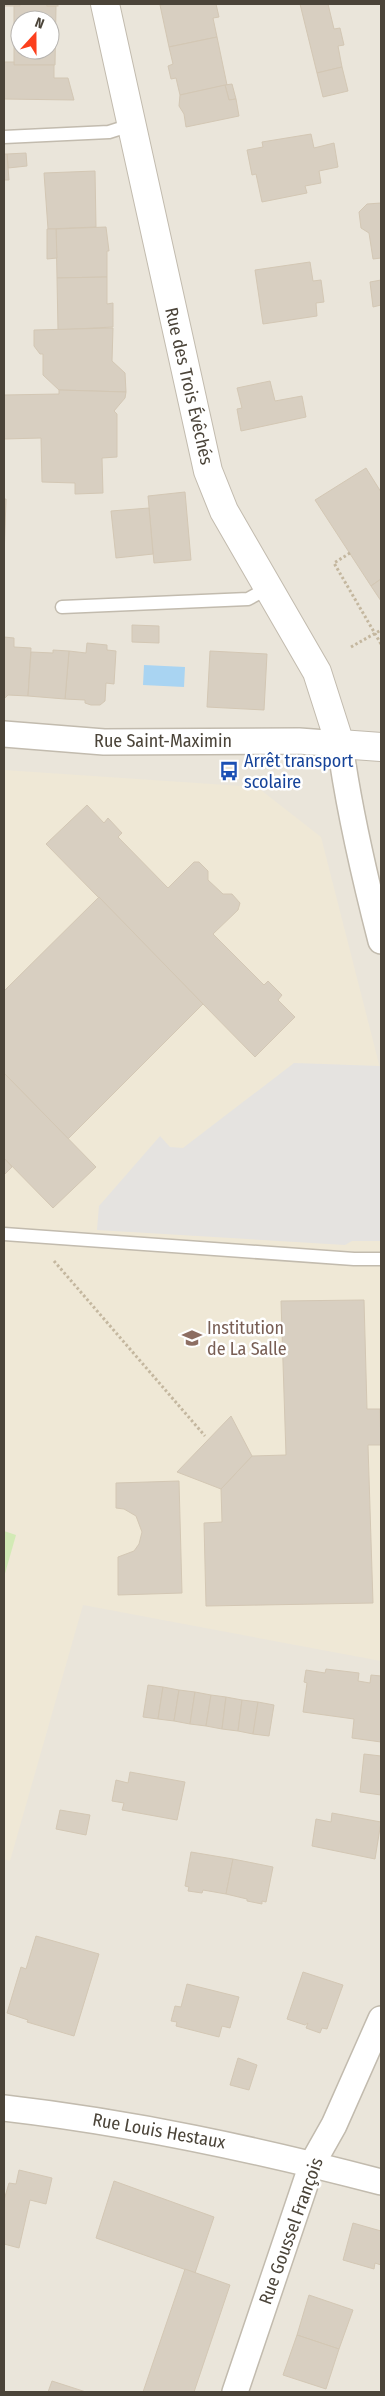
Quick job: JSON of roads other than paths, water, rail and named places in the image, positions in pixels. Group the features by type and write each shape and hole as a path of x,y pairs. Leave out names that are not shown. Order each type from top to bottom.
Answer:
{"street":[{"name":"Rue des Trois Évêchés","path":"105,4 208,471 224,511 317,672 340,744"},
{"name":"Rue Saint-Maximin","path":"4,734 104,742 299,741 381,747"},
{"path":"340,744 351,815 381,941"},
{"name":"Rue Goussel François","path":"235,2392 312,2164 334,2125 381,2019"},
{"name":"Rue Louis Hestaux","path":"4,2108 76,2116 209,2140 381,2182"}],"lane":[{"path":"4,137 109,132 131,125"},
{"path":"62,607 248,598 268,588"},
{"path":"4,1234 354,1259 381,1259"}],"water":[{"path":"144,665 185,667 184,687 143,685"}],"place":[{"name":"Arrêt transport scolaire","path":"229,771"},
{"name":"Institution de La Salle","path":"192,1338"}]}
